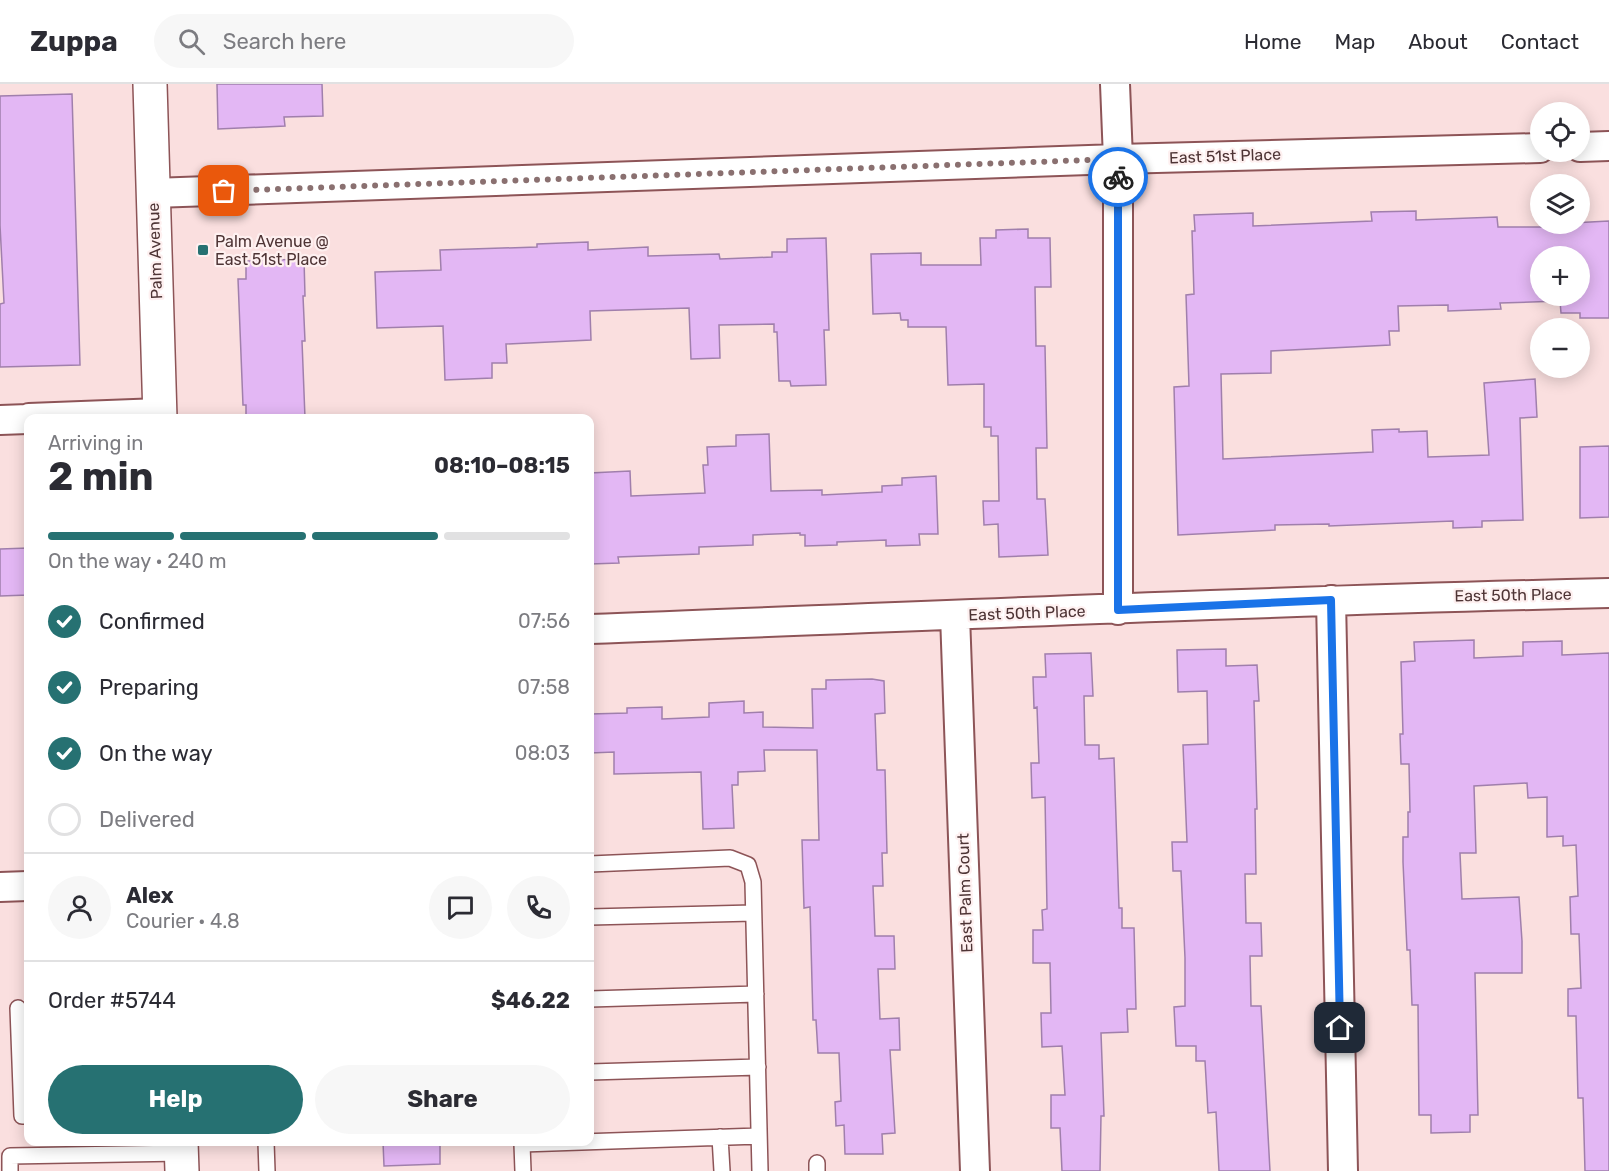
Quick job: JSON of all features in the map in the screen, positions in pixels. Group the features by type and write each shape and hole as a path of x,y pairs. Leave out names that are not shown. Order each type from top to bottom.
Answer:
{"main road":[{"name":"Palm Avenue","path":"150,84 160,414"}],"street":[{"path":"1115,84 1118,159 1118,610"},
{"path":"1590,147 1609,146"},
{"name":"East 51st Place","path":"153,193 1118,159 1530,148"},
{"path":"0,420 24,418"},
{"name":"East 50th Place","path":"594,628 1118,610 1331,600 1609,592"},
{"path":"1331,600 1343,1171"},
{"name":"East Palm Court","path":"955,615 975,1171"},
{"path":"0,887 24,886"}],"lane":[{"path":"594,864 729,858 748,865 753,882 760,1171"},
{"path":"594,917 753,913"},
{"path":"594,999 756,994"},
{"path":"18,1008 22,1116 24,1116"},
{"path":"594,1072 758,1067"},
{"path":"594,1141 759,1136"},
{"path":"720,1137 722,1171"},
{"path":"266,1146 267,1171"},
{"path":"522,1146 523,1171"},
{"path":"10,1171 10,1156 182,1155"}],"building":[{"path":"217,84 322,84 323,116 284,117 285,126 218,129"},
{"path":"72,94 80,365 0,367 0,304 4,303 0,225 0,96"},
{"path":"1416,211 1416,220 1497,217 1498,227 1530,227 1530,234 1590,234 1590,222 1609,221 1609,318 1580,318 1580,313 1561,313 1560,306 1590,306 1590,246 1530,246 1530,302 1500,303 1501,309 1448,311 1448,305 1398,306 1399,331 1389,331 1390,345 1271,351 1271,373 1221,374 1223,459 1373,452 1372,430 1399,429 1399,432 1427,431 1428,457 1489,455 1484,383 1535,379 1537,417 1520,418 1523,520 1482,521 1482,527 1453,528 1453,521 1329,526 1329,524 1275,525 1275,530 1178,535 1174,387 1189,386 1186,295 1194,294 1192,231 1195,231 1194,215 1253,213 1253,226 1372,221 1371,212"},
{"path":"1028,229 1028,238 1050,238 1051,287 1035,287 1036,346 1045,346 1047,448 1036,448 1037,499 1045,499 1048,555 999,557 998,524 984,525 983,501 999,501 998,436 991,436 991,427 984,427 984,384 948,385 946,327 908,327 908,320 901,320 900,313 873,314 871,254 921,253 921,265 981,265 980,238 996,238 996,230"},
{"path":"826,238 829,330 824,330 826,385 791,386 790,381 779,381 777,332 774,332 774,324 719,325 720,358 691,359 689,308 590,311 591,340 506,344 507,363 492,363 492,378 445,380 443,326 377,328 375,272 441,270 440,250 537,247 537,244 588,242 588,250 648,247 648,256 719,254 720,259 772,257 772,252 787,252 787,239"},
{"path":"304,259 305,341 302,341 305,414 246,414 246,405 243,405 238,279 246,279 246,261"},
{"path":"769,434 771,491 822,490 822,495 882,492 882,486 902,485 902,478 936,476 938,534 919,534 920,545 886,546 886,540 805,546 805,535 800,535 800,533 753,535 753,545 699,547 699,554 618,557 619,563 594,564 594,473 630,471 631,496 705,493 703,465 708,465 707,447 736,446 736,435"},
{"path":"1609,446 1609,517 1580,518 1580,447"},
{"path":"24,548 24,595 0,596 0,549"},
{"path":"1474,640 1474,658 1523,656 1523,642 1562,641 1562,655 1609,653 1609,1171 1585,1171 1583,1098 1578,1098 1576,1016 1568,1016 1568,989 1581,988 1579,934 1571,934 1570,897 1578,896 1576,845 1563,846 1563,836 1547,837 1547,797 1528,798 1527,783 1474,786 1476,853 1460,853 1462,899 1519,897 1522,973 1475,973 1478,1115 1470,1115 1470,1132 1431,1133 1431,1115 1419,1115 1418,1005 1412,1005 1403,862 1403,837 1408,837 1408,812 1410,812 1409,764 1401,764 1400,734 1403,734 1401,662 1415,661 1414,642"},
{"path":"1226,649 1226,666 1257,665 1259,701 1254,701 1256,874 1245,874 1246,923 1261,923 1262,956 1250,956 1251,1006 1261,1006 1270,1171 1219,1171 1216,1112 1208,1113 1205,1061 1196,1061 1196,1046 1176,1046 1174,1007 1185,1006 1185,958 1181,871 1173,871 1172,842 1187,842 1183,745 1208,744 1207,691 1178,692 1177,650"},
{"path":"1091,653 1093,696 1084,696 1085,745 1099,745 1099,759 1114,758 1119,908 1122,908 1122,928 1134,928 1136,1009 1127,1009 1128,1032 1101,1033 1104,1116 1101,1116 1100,1171 1062,1171 1060,1128 1051,1128 1051,1095 1065,1095 1062,1046 1042,1047 1041,1013 1051,1013 1050,963 1033,963 1033,930 1043,930 1042,910 1047,909 1045,797 1032,798 1031,763 1039,763 1037,707 1034,708 1033,677 1046,677 1045,654"},
{"path":"826,680 884,681 885,713 875,714 877,770 885,770 887,853 882,853 883,886 873,886 875,936 894,936 895,969 878,969 880,1019 899,1018 900,1050 890,1050 895,1133 882,1134 883,1154 845,1154 844,1125 836,1126 835,1102 841,1101 839,1053 818,1053 816,1020 813,1020 810,907 804,908 802,840 819,840 817,750 764,750 765,771 738,772 738,785 732,785 734,828 703,829 701,772 614,774 614,752 594,753 594,714 627,713 627,708 662,707 662,719 709,717 709,703 744,701 744,713 763,712 763,727 813,728 812,689 826,689"},
{"path":"383,1146 440,1146 440,1164 384,1166"}],"way so far":[{"path":"224,191 1118,159 1118,177"}],"place":[{"name":"Palm Avenue @ East 51st Place","path":"203,250"}],"route":[{"path":"1118,177 1118,610 1331,600 1340,1028"}]}
